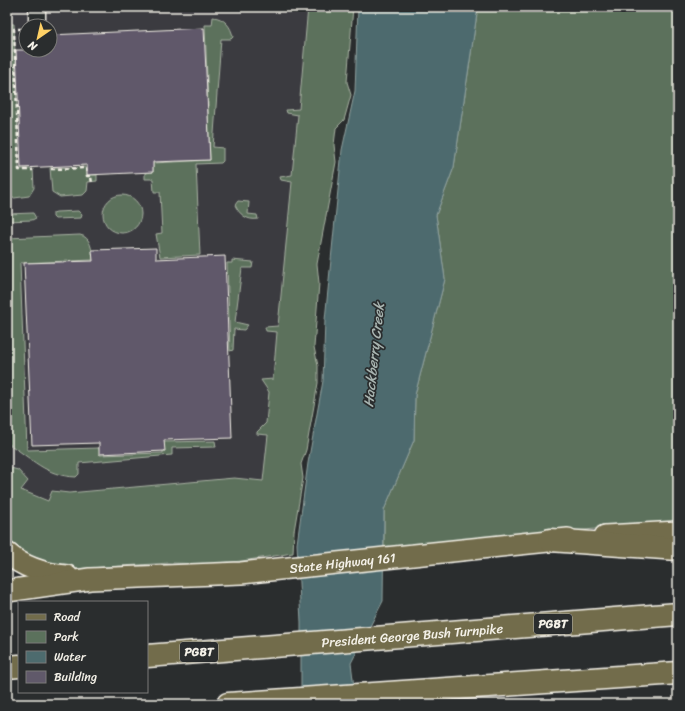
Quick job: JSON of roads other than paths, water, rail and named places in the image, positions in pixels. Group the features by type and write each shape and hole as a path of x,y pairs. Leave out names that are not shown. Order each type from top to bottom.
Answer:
{"highway":[{"path":"550,540 678,549"},
{"name":"President George Bush Turnpike","path":"148,656 678,614"},
{"path":"7,667 18,666"},
{"path":"228,704 678,673"}],"main road":[{"name":"State Highway 161","path":"7,591 90,579 241,573 550,540 678,532"},
{"path":"7,553 16,561 32,569 54,575 90,579"}],"water":[{"name":"Hackberry Creek","path":"358,7 478,7 454,167 436,215 445,279 415,395 414,440 384,510 383,601 351,663 356,704 301,704 301,622 297,544 308,463 323,381 325,320 342,150 355,91"}]}
